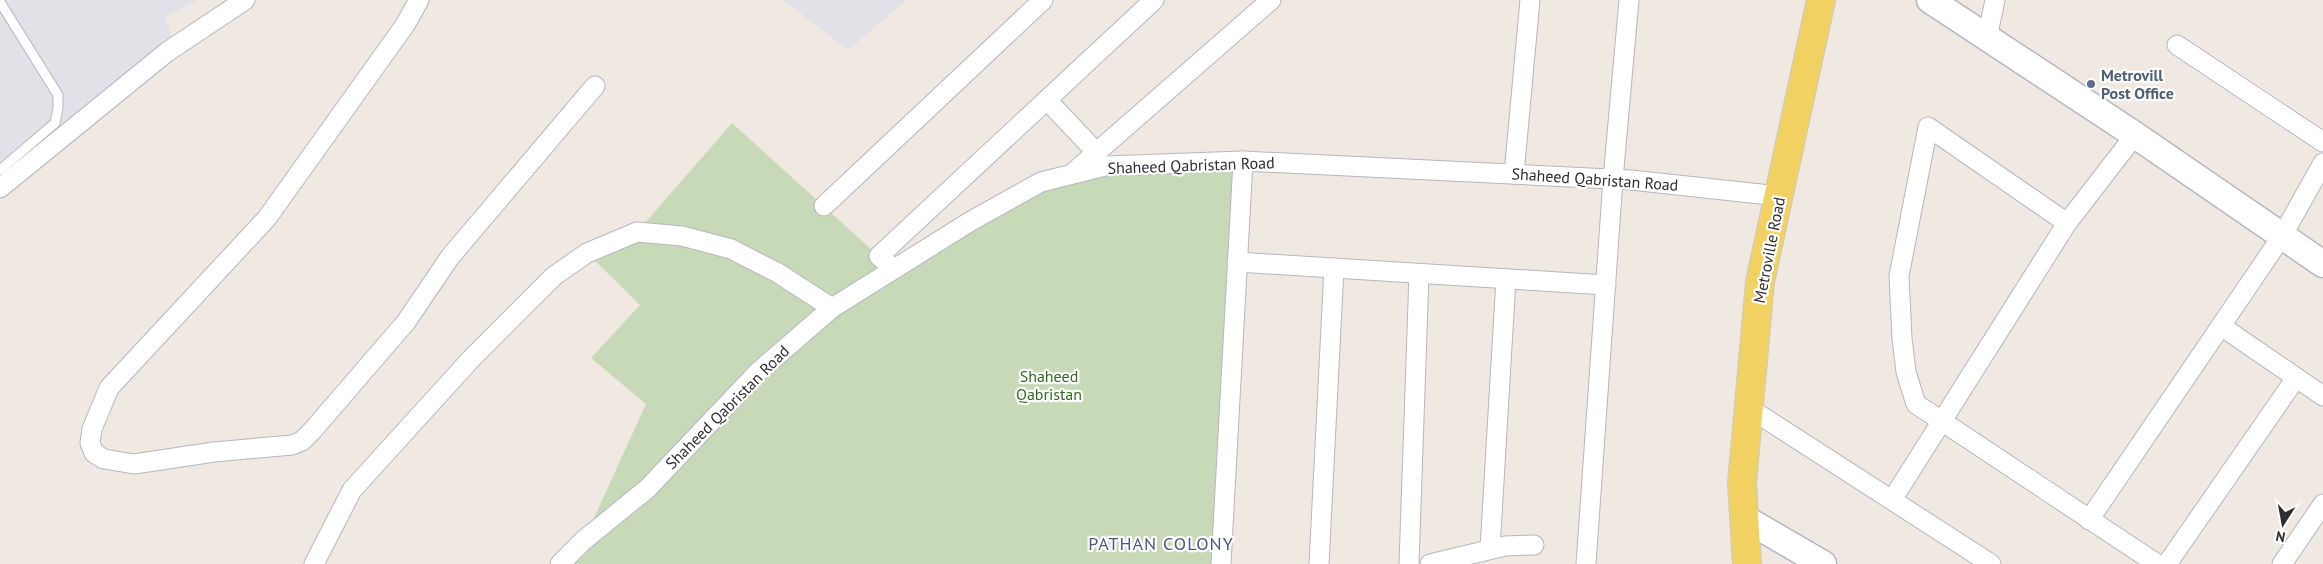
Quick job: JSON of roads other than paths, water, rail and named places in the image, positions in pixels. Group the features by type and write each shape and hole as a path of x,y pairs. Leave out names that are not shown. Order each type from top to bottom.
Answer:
{"main road":[{"name":"Metroville Road","path":"1747,564 1742,483 1760,282 1821,0"}],"street":[{"path":"0,188 167,52 245,0"},
{"path":"418,0 405,26 266,218 109,388 92,428 90,443 94,453 104,459 134,464 214,452 292,445 302,441 406,322 450,257 595,86"},
{"path":"824,206 1043,0"},
{"path":"894,269 879,256 1154,0"},
{"path":"1072,174 1271,0"},
{"path":"1514,174 1530,0"},
{"path":"1586,564 1613,179 1629,0"},
{"path":"1930,0 2135,135 2323,264"},
{"path":"1987,38 1995,0"},
{"path":"2177,46 2323,142"},
{"path":"1047,100 1097,153"},
{"path":"2067,223 1928,127 1899,276 1905,363 1916,404 2157,564"},
{"path":"1892,500 2067,223 2135,135"},
{"path":"1221,564 1243,161"},
{"name":"Shaheed Qabristan Road","path":"560,564 584,540 647,489 758,372 832,308 971,221 1041,182 1105,166 1243,161 1613,179 1779,196"},
{"path":"2089,520 2282,236 2323,163"},
{"path":"314,564 352,490 478,352 554,276 587,253 637,232 682,236 731,249 778,273 832,308"},
{"path":"1237,262 1606,285"},
{"path":"1319,564 1334,268"},
{"path":"1409,564 1419,274"},
{"path":"1490,549 1506,279"},
{"path":"2221,326 2323,396"},
{"path":"2167,564 2296,378"},
{"path":"1749,408 1991,564"},
{"path":"2282,564 2323,504"},
{"path":"1744,518 1823,564"},
{"path":"1430,564 1505,546 1534,545"}],"lane":[{"path":"0,2 58,95 58,108 55,123 0,170"}],"place":[{"name":"Metrovill Post Office","path":"2091,84"}],"district":[{"name":"PATHAN COLONY","path":"1161,544"}],"park label":[{"name":"Shaheed Qabristan","path":"1049,385"}]}
